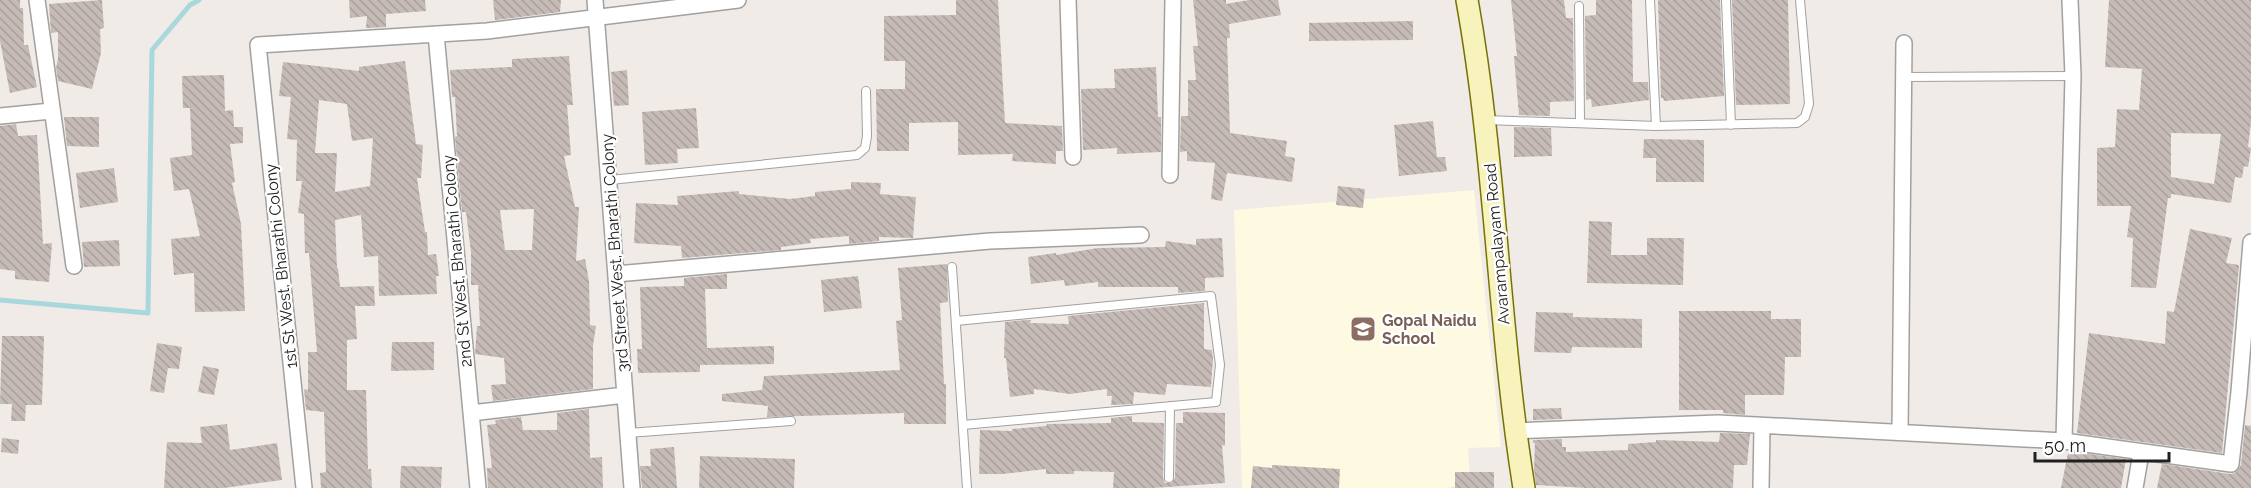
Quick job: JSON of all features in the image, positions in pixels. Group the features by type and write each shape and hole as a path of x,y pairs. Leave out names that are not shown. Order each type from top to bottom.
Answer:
{"street":[{"path":"37,0 74,266"},
{"name":"3rd Street West, Bharathi Colony","path":"595,0 632,488"},
{"path":"436,34 487,31 738,0"},
{"path":"1068,0 1073,157"},
{"path":"1170,175 1173,0"},
{"name":"Avarampalayam Road","path":"1467,0 1485,120 1515,430 1524,488"},
{"path":"2064,441 2073,76 2070,0"},
{"name":"1st St West, Bharathi Colony","path":"304,488 258,45 436,34"},
{"name":"2nd St West, Bharathi Colony","path":"436,34 478,488"},
{"path":"1900,431 1904,43"},
{"path":"0,116 51,111"},
{"path":"616,274 990,241 1141,235"},
{"path":"1515,430 1718,423 1900,431 2064,441 2231,464 2245,392 2251,242"},
{"path":"471,413 625,395"},
{"path":"1761,488 1762,426"},
{"path":"2135,488 2140,453"}],"lane":[{"path":"1650,0 1656,126"},
{"path":"1726,0 1731,125"},
{"path":"1485,120 1656,126 1797,123 1805,117 1809,104 1800,0"},
{"path":"1579,6 1580,123"},
{"path":"1905,77 2073,76"},
{"path":"610,180 857,155 865,148 867,136 866,91"},
{"path":"952,267 967,488"},
{"path":"956,321 1211,296 1220,365 1216,402 963,425"},
{"path":"1169,478 1170,406"},
{"path":"628,433 791,421"}],"shaded area":[{"name":"Gopal Naidu School","path":"1474,190 1501,447 1468,448 1470,483 1447,488 1242,488 1234,210"}],"building":[{"path":"0,0 20,0 20,8 23,8 24,45 28,45 37,87 10,93 0,41"},
{"path":"102,0 104,28 100,29 101,53 92,89 58,81 56,68 58,32 51,33 49,4"},
{"path":"349,0 425,0 426,11 386,14 386,27 366,28 367,16 350,18"},
{"path":"493,0 561,0 560,12 495,20"},
{"path":"956,0 998,0 1005,123 1062,126 1063,151 1056,151 1056,164 1012,161 1013,154 958,155 958,122 909,123 909,151 877,151 876,89 905,89 905,61 884,61 884,16 956,15"},
{"path":"1193,0 1226,0 1226,4 1249,0 1278,0 1281,15 1229,24 1230,38 1227,38 1230,133 1287,141 1285,156 1295,158 1292,182 1227,173 1222,201 1211,199 1215,163 1187,161 1187,151 1180,152 1181,116 1188,116 1188,80 1196,80 1193,46 1198,46"},
{"path":"1511,0 1564,0 1566,18 1573,18 1574,101 1550,102 1550,116 1519,115 1514,56 1517,56"},
{"path":"1596,0 1632,0 1633,82 1648,82 1649,100 1592,107 1591,99 1586,100 1585,16 1596,15"},
{"path":"1658,0 1720,0 1724,96 1664,101 1661,98"},
{"path":"1732,0 1788,0 1790,104 1736,105"},
{"path":"2109,0 2251,0 2251,122 2248,147 2251,148 2248,167 2244,166 2242,178 2235,177 2231,203 2171,194 2171,198 2168,198 2156,288 2131,287 2133,238 2127,237 2131,206 2097,206 2097,148 2115,147 2117,109 2139,110 2142,69 2105,67","holes":["2171,133 2221,134 2214,184 2171,177"]},
{"path":"1413,21 1413,40 1309,41 1309,23"},
{"path":"569,56 573,105 567,105 571,155 564,156 575,207 579,207 576,261 585,259 589,281 590,325 596,326 593,345 593,389 493,401 491,385 506,384 504,358 475,354 477,326 480,326 478,285 471,285 471,252 466,212 462,212 455,137 457,136 455,97 452,97 450,70 512,67 512,59","holes":["534,209 532,250 505,250 500,210"]},
{"path":"405,61 416,144 423,145 421,178 417,178 425,232 427,232 428,255 436,254 439,276 436,276 437,294 379,296 378,256 364,257 361,215 335,220 340,287 374,286 375,306 355,306 357,339 347,340 347,390 366,390 368,469 371,469 372,488 321,488 320,473 326,472 324,412 306,410 304,389 308,390 308,352 317,352 309,253 305,253 304,214 298,213 302,181 296,181 297,140 287,139 291,97 279,96 283,62 359,71 359,67","holes":["319,100 347,104 352,141 373,138 370,186 335,192 337,153 315,153"]},
{"path":"1156,67 1158,117 1161,117 1161,152 1117,154 1117,148 1083,150 1081,89 1115,88 1114,69"},
{"path":"627,70 629,105 614,106 611,72"},
{"path":"224,75 225,111 233,110 234,127 243,127 243,143 230,144 235,182 232,183 241,224 245,311 195,312 194,273 174,275 171,239 200,236 189,189 174,191 170,158 192,155 190,108 183,108 182,76"},
{"path":"696,108 699,148 677,149 678,163 645,165 642,112"},
{"path":"64,117 99,117 99,147 67,146"},
{"path":"1433,121 1437,157 1445,157 1447,171 1399,176 1394,125"},
{"path":"16,124 18,136 37,135 43,244 52,243 49,282 15,279 15,271 0,269 0,126"},
{"path":"1514,127 1551,128 1552,156 1514,157"},
{"path":"1644,139 1704,140 1704,182 1656,182 1656,158 1643,158"},
{"path":"114,168 118,202 80,208 76,173"},
{"path":"851,182 881,183 880,194 916,197 913,238 879,237 879,241 849,244 849,236 810,239 811,243 781,247 781,250 682,258 681,246 634,243 636,203 678,205 677,196 739,191 739,194 790,199 815,196 815,192 851,189"},
{"path":"1338,186 1365,189 1363,208 1336,205"},
{"path":"1589,221 1612,222 1611,255 1647,255 1647,238 1684,238 1683,285 1587,283"},
{"path":"2190,229 2232,238 2226,263 2239,265 2222,453 2077,433 2089,333 2165,344 2167,311 2174,312"},
{"path":"1222,238 1224,277 1205,278 1205,291 1178,293 1178,287 1098,287 1098,282 1065,286 1064,280 1031,284 1028,257 1098,248 1165,247 1166,241 1196,245 1196,239"},
{"path":"119,240 120,266 84,267 82,242"},
{"path":"947,264 948,302 940,303 944,384 946,384 946,424 904,424 904,413 767,417 768,406 722,401 722,394 762,390 764,376 900,370 896,321 902,320 898,268"},
{"path":"727,274 727,289 705,289 707,348 774,346 774,364 700,365 700,372 638,373 637,349 642,349 640,287 684,286 684,278"},
{"path":"858,276 862,308 824,312 821,280"},
{"path":"1204,303 1204,349 1212,350 1213,359 1211,387 1167,384 1165,395 1134,392 1133,404 1111,405 1112,396 1107,396 1107,389 1070,394 1034,389 1034,394 1010,397 1006,358 1004,358 1005,322 1031,320 1030,323 1069,324 1068,316"},
{"path":"1679,311 1771,311 1771,319 1801,319 1801,357 1785,357 1784,395 1745,395 1745,415 1723,413 1723,410 1679,410"},
{"path":"1536,312 1573,313 1573,317 1642,319 1642,348 1572,347 1571,353 1534,352"},
{"path":"2,336 44,336 42,405 26,405 25,421 11,421 12,404 0,404"},
{"path":"392,342 434,342 434,370 391,371"},
{"path":"157,343 182,347 179,369 168,368 164,393 150,391"},
{"path":"203,366 219,369 214,395 198,392"},
{"path":"1561,408 1562,419 1533,420 1533,409"},
{"path":"589,409 590,458 602,457 603,488 488,488 487,468 492,468 487,425 496,424 495,420 521,417 523,430 557,430 557,413"},
{"path":"1183,412 1225,413 1225,446 1222,445 1225,483 1113,488 1114,472 1074,471 1074,474 1046,474 1046,469 979,474 980,430 1012,431 1012,429 1046,426 1047,424 1111,423 1111,418 1132,416 1132,422 1164,423 1163,478 1165,483 1171,483 1175,478 1176,423 1183,423"},
{"path":"227,424 230,450 277,443 282,480 224,488 164,488 167,442 202,443 200,427"},
{"path":"2245,425 2251,426 2251,488 2157,488 2162,464 2235,473 2241,465"},
{"path":"1720,433 1750,434 1747,465 1734,465 1733,488 1586,488 1536,485 1533,440 1562,439 1562,447 1566,447 1566,452 1628,450 1628,444 1656,442 1656,440 1719,442"},
{"path":"2,438 19,440 18,454 1,452"},
{"path":"674,447 677,488 642,488 640,466 651,466 650,449"},
{"path":"2074,452 2126,459 2121,488 2061,488 2068,453 2074,454"},
{"path":"700,456 795,459 794,488 699,488"},
{"path":"1272,465 1340,469 1339,488 1251,488 1253,466 1272,468"},
{"path":"401,466 442,467 441,488 400,488"},
{"path":"1455,472 1494,472 1494,488 1455,488"}],"waterway":[{"path":"0,300 148,313 152,50 190,5 199,0"}],"place":[{"name":"Gopal Naidu School","path":"1363,329"}]}
